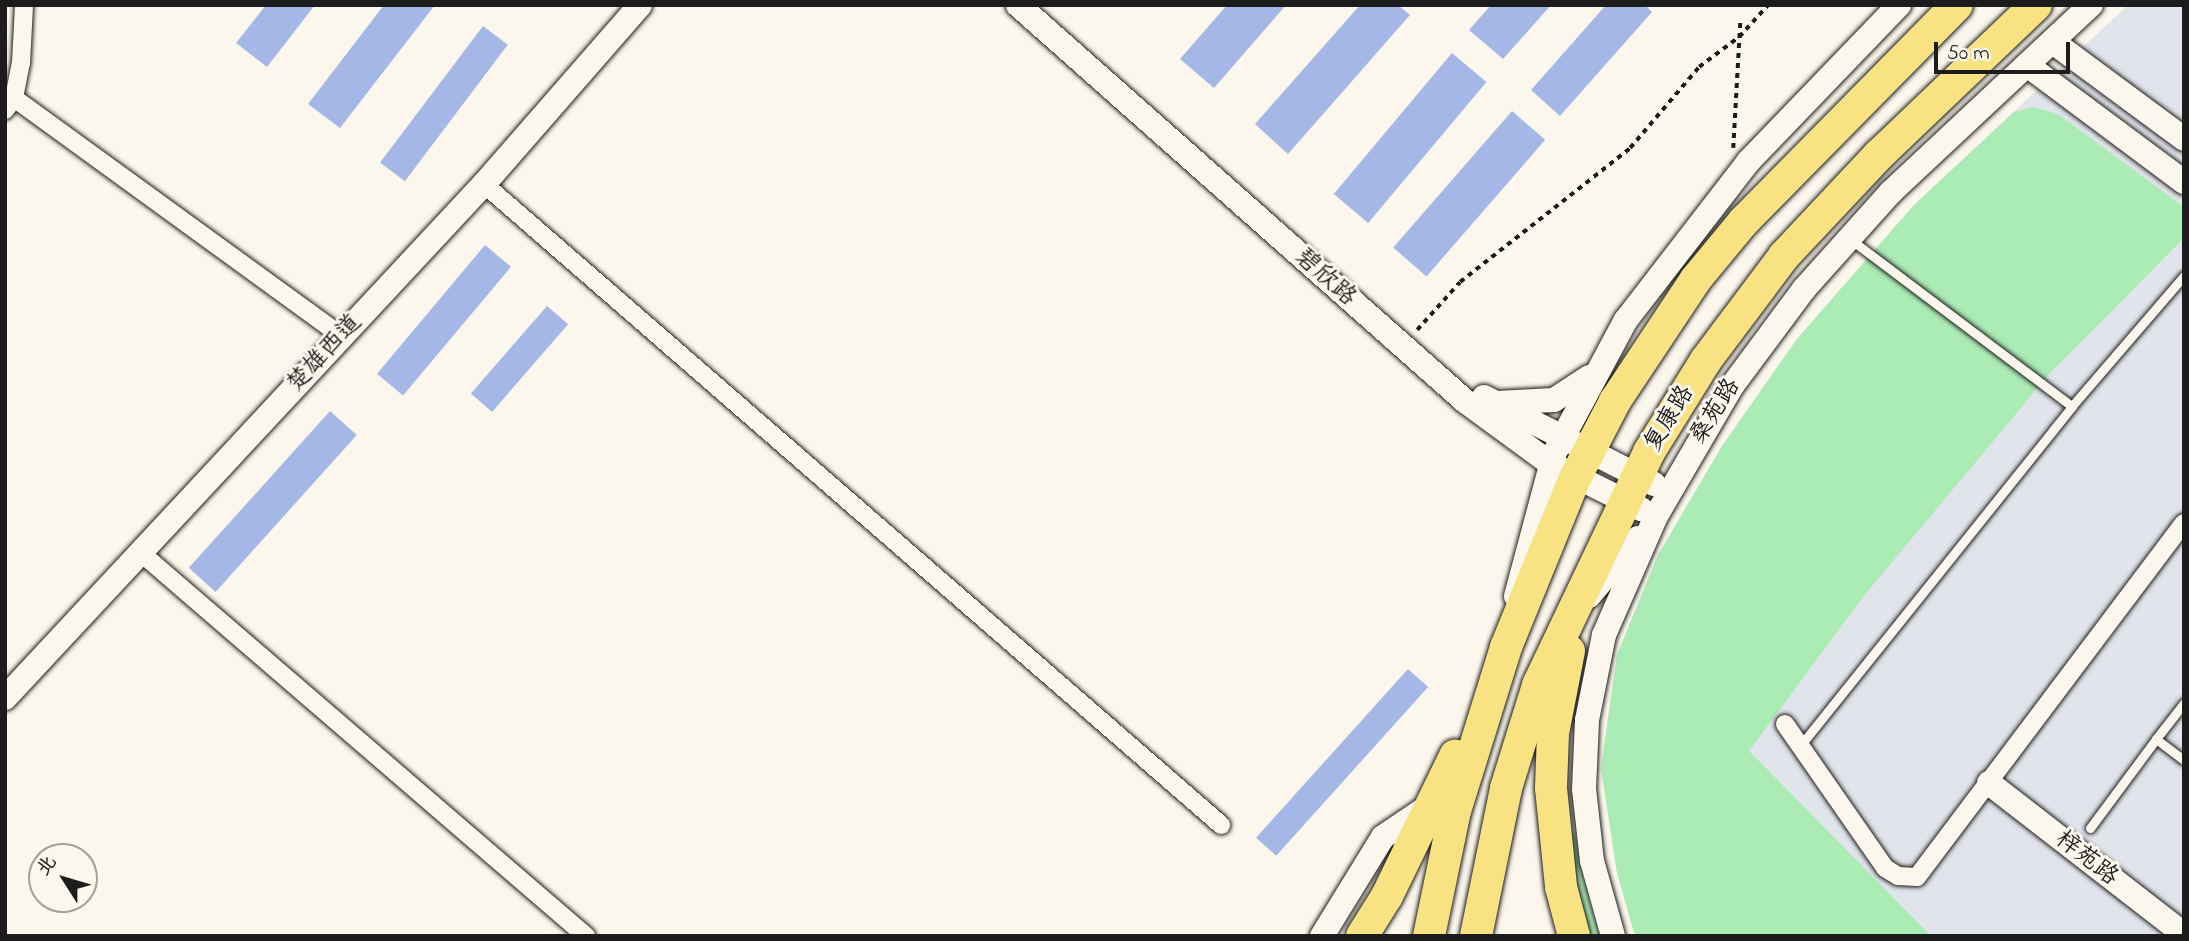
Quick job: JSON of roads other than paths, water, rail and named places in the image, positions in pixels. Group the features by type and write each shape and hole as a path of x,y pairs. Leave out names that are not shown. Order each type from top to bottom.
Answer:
{"highway":[{"path":"1429,936 1455,811 1506,647 1574,458 1654,338 1744,221 1957,5"},
{"name":"复康路","path":"1476,936 1523,731 1538,685 1580,606 1637,477 1706,360 1784,256 1879,155 2036,5"},
{"path":"1574,936 1556,855 1551,759 1559,692 1580,606"},
{"path":"1362,936 1433,803 1506,647"}],"street":[{"path":"24,5 10,104 341,337"},
{"name":"楚雄西道","path":"5,698 484,184 640,5"},
{"name":"碧欣路","path":"1018,5 1402,346 1523,444 1637,477 1670,491"},
{"name":"碧欣路","path":"1035,5 1411,336 1493,402 1574,458 1637,477 1657,516"},
{"path":"1574,458 1595,372 1660,272 1741,171 1899,5"},
{"name":"桑苑路","path":"1613,936 1592,861 1584,789 1587,720 1604,635 1657,516 1714,413 1765,340 1849,238 2091,5"},
{"path":"2053,42 2184,139"},
{"path":"2027,65 2184,183"},
{"path":"484,184 1222,825"},
{"path":"1493,402 1525,405 1555,400 1595,372"},
{"path":"1637,477 1714,413"},
{"path":"1580,606 1657,516"},
{"path":"1785,724 1885,867 1898,876 1917,877 2184,523"},
{"path":"140,552 586,936"},
{"name":"梓苑路","path":"1987,787 2184,934"},
{"name":"梓苑路","path":"1987,787 2165,936"},
{"path":"1322,936 1383,837 1433,803"}],"lane":[{"path":"1849,238 2072,405"},
{"path":"1800,746 2072,405 2184,276"},
{"path":"2090,828 2184,703"},
{"path":"2156,739 2184,760"}]}
